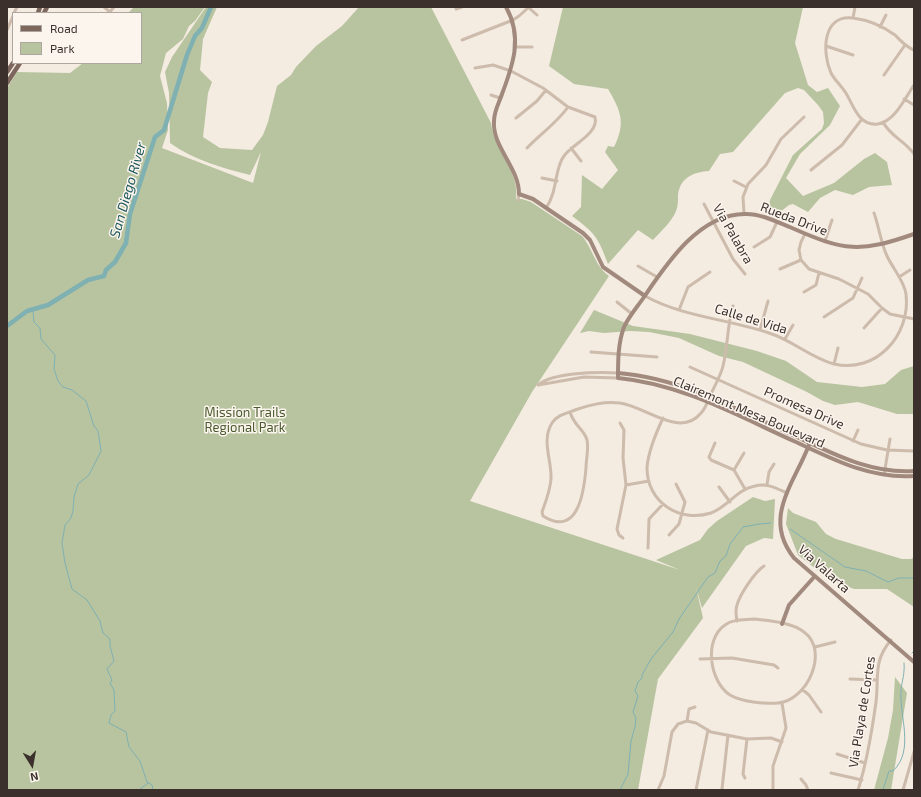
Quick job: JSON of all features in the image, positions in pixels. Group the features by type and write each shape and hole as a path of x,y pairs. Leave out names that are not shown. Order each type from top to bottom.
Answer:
{"main road":[{"path":"7,83 19,64"}],"street":[{"path":"104,7 110,12 114,7"},
{"path":"456,9 462,7"},
{"path":"506,7 513,20 516,47 511,71 495,112 495,130 497,139 517,177 519,194 518,200"},
{"path":"462,40 513,20 529,7 537,15"},
{"path":"853,18 855,7"},
{"path":"880,26 886,15"},
{"path":"914,50 880,26 853,18 842,20 833,25 826,36 827,63 832,75 842,87 856,113 862,119 875,124 890,118 914,85"},
{"path":"7,30 12,19"},
{"path":"884,75 905,45"},
{"path":"826,46 853,55"},
{"path":"516,47 532,47"},
{"path":"475,68 493,65 511,71 546,90 568,107 593,114 596,120 590,132 571,148 562,158 552,200 546,208"},
{"path":"516,118 537,101 546,90"},
{"path":"491,95 500,98"},
{"path":"904,99 914,105"},
{"path":"528,148 541,133 559,120 568,107"},
{"path":"744,214 743,197 746,187 766,165 781,139 804,117"},
{"path":"811,170 842,145 862,119"},
{"path":"883,122 888,131 908,146 914,154"},
{"path":"571,148 581,161"},
{"path":"542,178 557,181"},
{"path":"734,181 746,187"},
{"name":"Calle de Vida","path":"519,194 533,199 584,233 590,240 604,267 645,296 661,305 760,330 785,339 834,364 858,365 879,357 896,339 904,317 906,295 899,277 886,255 874,213"},
{"name":"Via Palabra","path":"704,204 733,259 745,274"},
{"name":"Rueda Drive","path":"618,378 622,333 632,314 667,263 700,231 713,222 727,216 744,214 759,215 824,242 854,247 884,244 914,234"},
{"path":"824,242 832,220"},
{"path":"754,247 770,237 777,222"},
{"path":"805,234 799,250 801,260 809,269 839,279 858,288 873,297 882,308 890,314 914,319"},
{"path":"780,269 801,260"},
{"path":"638,266 657,277"},
{"path":"899,277 910,270"},
{"path":"679,310 688,288 710,272"},
{"path":"804,292 816,285 819,273"},
{"path":"824,317 853,298 862,278"},
{"path":"760,330 768,301"},
{"path":"616,302 632,314"},
{"path":"570,412 574,423 583,433 587,442 585,481 582,496 576,512 569,519 557,523 543,516 542,512 549,492 551,468 546,438 552,422 562,415 570,412 594,404 618,403 633,406 677,423 693,420 700,414 708,400 723,367 728,322 733,306"},
{"path":"864,328 882,308"},
{"path":"785,339 793,325"},
{"path":"834,364 838,348"},
{"path":"591,352 656,357"},
{"name":"Promesa Drive","path":"690,367 853,441 887,450 914,451"},
{"name":"Clairemont Mesa Boulevard","path":"914,471 885,473 850,461 708,400 671,387 645,381 618,378 584,377 538,385 543,382 571,375 618,373 646,376 673,382 708,400 808,448 851,467 885,473 914,476"},
{"path":"663,418 654,440 647,469 653,493 671,510 682,514 708,514 720,509 745,489 756,485 767,485 787,493"},
{"path":"620,423 624,430 623,458 626,485 617,529 619,535 624,538"},
{"path":"853,441 858,430"},
{"path":"885,473 887,450 890,439"},
{"path":"715,443 709,457 711,460 734,470 745,489"},
{"name":"Via Valarta","path":"810,443 780,510 782,537 786,546 794,558 891,640 914,662"},
{"path":"734,470 744,453"},
{"path":"767,485 769,472 774,464"},
{"path":"626,485 649,481"},
{"path":"669,535 679,524 685,502 676,484"},
{"path":"719,487 730,502"},
{"path":"648,548 650,519 663,504"},
{"path":"737,620 737,605 739,599 758,570 764,566"},
{"path":"782,624 789,605 815,576"},
{"path":"754,619 782,624 804,632 811,639 815,647 815,662 803,690 795,698 782,703 743,700 729,694 717,679 712,658 713,644 716,634 725,625 737,620 754,619"},
{"name":"Via Playa de Cortes","path":"858,790 862,780 876,701 880,656 891,640"},
{"path":"815,647 835,642"},
{"path":"700,660 712,658 740,659 774,665 778,668"},
{"path":"850,680 877,680"},
{"path":"803,690 809,695 821,712"},
{"path":"773,790 774,766 786,725 782,703"},
{"path":"687,721 689,709 695,707"},
{"path":"658,790 664,776 666,753 672,732 678,724 687,721 696,723 708,730 728,735 747,739 770,738 782,742"},
{"path":"696,790 708,730"},
{"path":"722,789 728,735"},
{"path":"745,778 743,774 747,739"},
{"path":"903,790 914,752"},
{"path":"837,754 865,763"},
{"path":"831,773 862,780"},
{"path":"801,779 808,790"}],"green space":[{"name":"Mission Trails Regional Park","path":"134,7 205,7 195,21 189,26 183,39 166,53 160,76 167,103 168,130 162,148 253,183 261,152 250,175 198,159 170,143 169,93 165,72 172,57 206,7 217,7 203,39 200,70 212,82 208,93 203,137 220,148 252,150 263,135 268,122 277,86 291,75 296,67 316,46 342,26 359,7 431,7 491,123 493,133 514,179 516,199 531,202 582,236 600,267 609,276 532,392 470,501 680,570 656,560 700,540 708,529 717,521 753,497 765,501 775,499 773,539 764,538 746,546 702,608 696,587 703,618 658,679 638,790 7,790 7,88 17,72 70,73 82,64 142,64 142,12 129,12"},
{"path":"563,7 803,7 795,43 808,85 817,92 828,88 840,106 830,125 800,154 786,178 803,196 834,183 864,159 875,153 887,162 892,185 869,187 853,195 835,190 820,198 808,212 793,204 789,205 780,212 769,208 770,200 793,155 822,129 824,123 823,112 818,105 804,90 798,88 785,93 733,152 720,154 709,171 698,173 684,180 679,189 677,206 673,217 653,240 638,230 608,264 595,236 572,216 581,207 582,175 602,189 618,170 605,152 608,146 614,147 618,139 621,124 619,111 608,89 574,84 549,66"},
{"path":"594,310 633,326 690,334 757,351 786,361 817,382 862,387 885,384 901,370 914,366 914,414 897,414 858,402 835,405 823,401 743,362 719,356 679,338 649,332 630,331 604,333 589,331 580,333"},
{"path":"788,508 793,513 816,522 826,534 836,539 902,559 911,559 914,557 914,607 887,589 854,589 829,579 798,555 786,524"},
{"path":"895,677 907,693 891,790 874,790 888,738 893,710"}],"waterway":[{"name":"San Diego River","path":"7,326 27,311 48,305 88,280 104,276 106,270 115,262 126,243 130,214 155,137 164,130 187,55 195,36 202,28 211,7"},
{"path":"33,310 34,322 40,328 41,339 55,355 54,369 58,381 63,387 72,390 86,401 94,426 98,431 101,451 89,475 78,484 74,497 71,518 65,525 62,543 65,563 72,589 87,600 100,621 103,633 110,639 110,646 114,661 107,669 112,680 110,683 114,690 115,711 111,715 109,723 126,732 129,747 140,761 147,782 152,785 153,790"},
{"path":"620,790 628,774 631,741 636,718 633,712 638,696 635,691 638,682 642,678 642,675 651,659 673,632 679,619 708,577 715,573 720,561 726,556 730,544 743,527 771,523"},
{"path":"790,529 845,567 866,571 888,582 899,578 914,578"},
{"path":"883,790 889,771 893,771 900,763 905,743 901,700 904,663"},
{"path":"139,790 148,783"}]}
